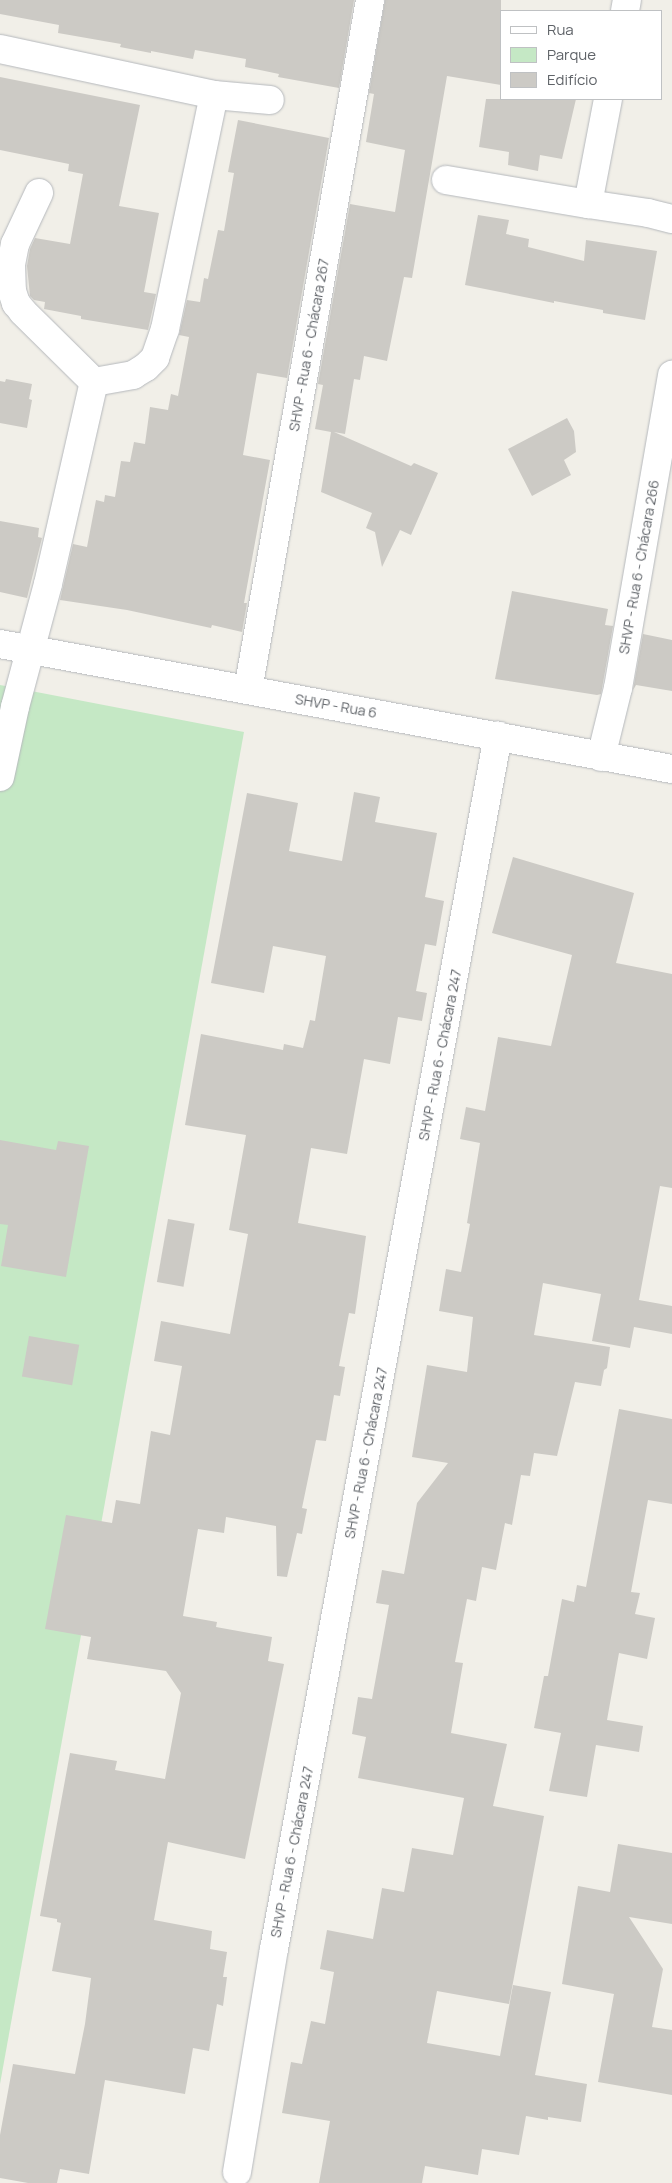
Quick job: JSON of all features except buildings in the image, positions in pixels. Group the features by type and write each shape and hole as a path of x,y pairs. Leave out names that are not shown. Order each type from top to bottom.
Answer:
{"street":[{"name":"SHVP - Rua 6 - Chácara 267","path":"248,690 370,0"},
{"path":"0,48 214,94 270,100"},
{"path":"94,382 133,375 146,367 154,358 165,329 214,94"},
{"path":"588,204 608,100"},
{"path":"446,180 648,213 672,219"},
{"path":"38,193 15,244 11,265 12,291 16,302 23,312 94,382"},
{"name":"SHVP - Rua 6 - Chácara 266","path":"601,757 618,688 672,375"},
{"path":"0,777 15,707 32,650 94,382"},
{"name":"SHVP - Rua 6","path":"0,644 672,769"},
{"name":"SHVP - Rua 6 - Chácara 247","path":"237,2172 274,1949 498,736"}],"green space":[{"path":"0,685 244,732 0,2084"}]}
